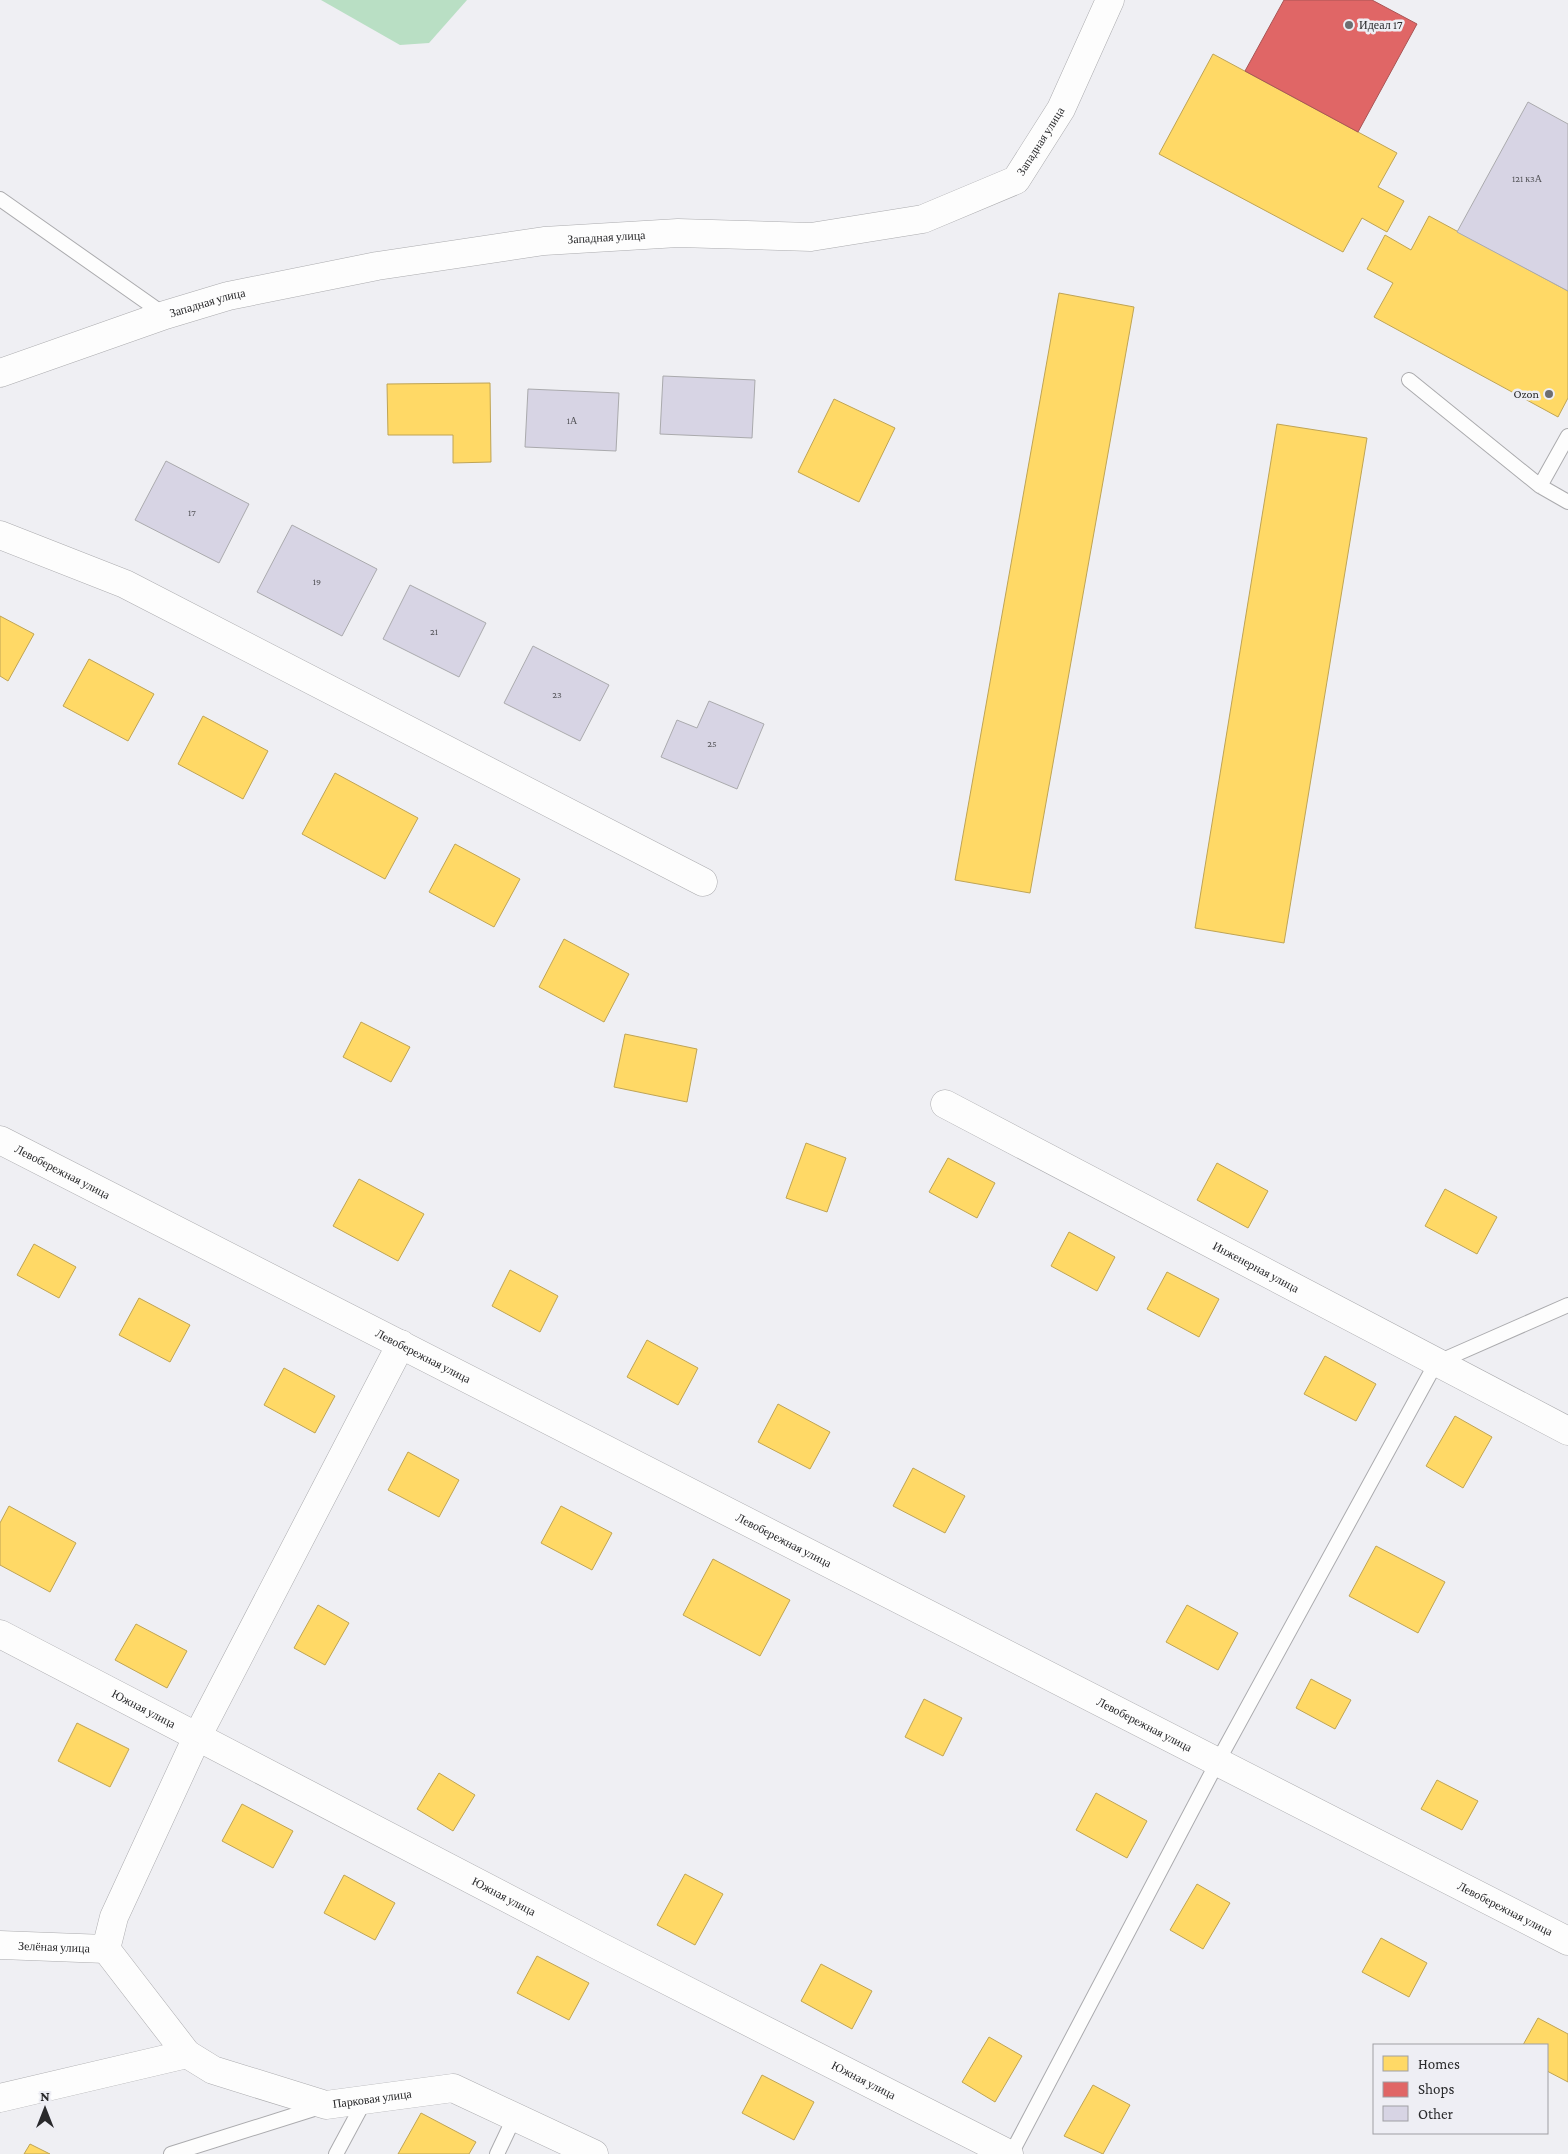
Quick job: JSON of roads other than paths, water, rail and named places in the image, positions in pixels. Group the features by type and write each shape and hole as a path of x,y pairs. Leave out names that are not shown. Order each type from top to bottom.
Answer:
{"street":[{"name":"Западная улица","path":"0,373 165,315 228,296 378,266 544,241 678,233 811,237 923,219 1016,180 1061,109 1110,0"},
{"path":"0,535 126,584 703,882"},
{"name":"Инженерная улица","path":"945,1104 1568,1431"},
{"name":"Левобережная улица","path":"0,1140 1568,1941"},
{"path":"106,1950 114,1917 198,1735 401,1344"},
{"name":"Южная улица","path":"0,1634 198,1735 599,1946 1010,2154"},
{"name":"Зелёная улица","path":"0,1945 106,1950"},
{"name":"Парковая улица","path":"106,1950 187,2054 213,2070 326,2106 453,2088 594,2154"},
{"path":"0,2098 187,2054"}],"lane":[{"path":"0,199 165,315"},
{"path":"1409,380 1540,486 1568,502"},
{"path":"1540,486 1568,436"},
{"path":"1010,2154 1218,1761 1436,1363 1568,1305"},
{"path":"336,2154 365,2100"},
{"path":"171,2154 326,2106"},
{"path":"497,2154 515,2116"}],"place":[{"name":"Идеал 17","path":"1349,25"},
{"name":"Ozon","path":"1549,394"}]}
